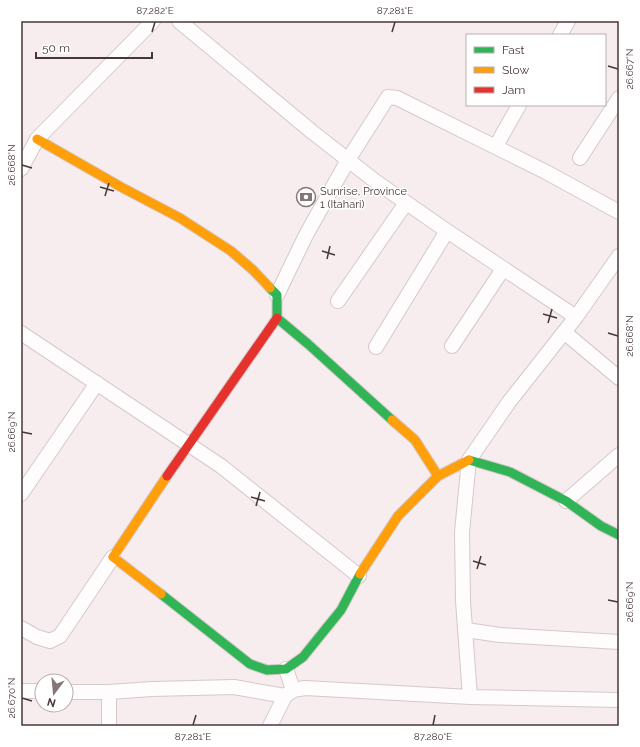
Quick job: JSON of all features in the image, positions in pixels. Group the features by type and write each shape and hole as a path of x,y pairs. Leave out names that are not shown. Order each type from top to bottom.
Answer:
{"street":[{"path":"21,169 37,139 153,21"},
{"path":"180,21 311,131 375,181 576,317"},
{"path":"561,34 568,21"},
{"path":"21,628 37,637 50,641 60,636 189,444 277,318 277,295 306,235 348,160 388,98 397,98 496,146 619,212"},
{"path":"580,158 619,98"},
{"path":"496,146 518,106"},
{"path":"37,139 121,187 180,218 231,251 253,270 277,295"},
{"path":"338,301 406,203"},
{"path":"376,347 447,231"},
{"path":"113,557 250,664 267,670 286,669 303,657 341,610 359,576 398,516 438,476 469,460 509,402 576,317 619,256"},
{"path":"452,346 503,269"},
{"path":"277,318 415,440 438,476"},
{"path":"564,332 619,378"},
{"path":"21,333 221,466 359,576"},
{"path":"21,494 97,383"},
{"path":"566,501 619,455"},
{"path":"469,460 510,472 566,501 601,526 619,536"},
{"path":"469,460 462,532 464,601 470,697"},
{"path":"466,630 500,635 619,642"},
{"path":"270,726 289,693 286,669"},
{"path":"74,692 234,687 289,693 305,688 470,697 619,700"},
{"path":"21,691 34,691"},
{"path":"109,692 109,726"}],"traffic: fast":[{"path":"270,288 277,295 277,318 392,420"},
{"path":"469,460 510,472 566,501 601,526 619,535"},
{"path":"161,594 250,664 267,670 286,669 303,657 341,610 360,574"}],"traffic: slow":[{"path":"37,139 121,187 180,218 231,251 253,270 270,288"},
{"path":"392,420 415,440 438,476"},
{"path":"360,574 398,516 438,476 469,460"},
{"path":"161,594 113,557 167,476"}],"traffic: jam":[{"path":"167,476 277,318"}],"place":[{"name":"Sunrise, Province 1 (Itahari)","path":"306,197"}]}
